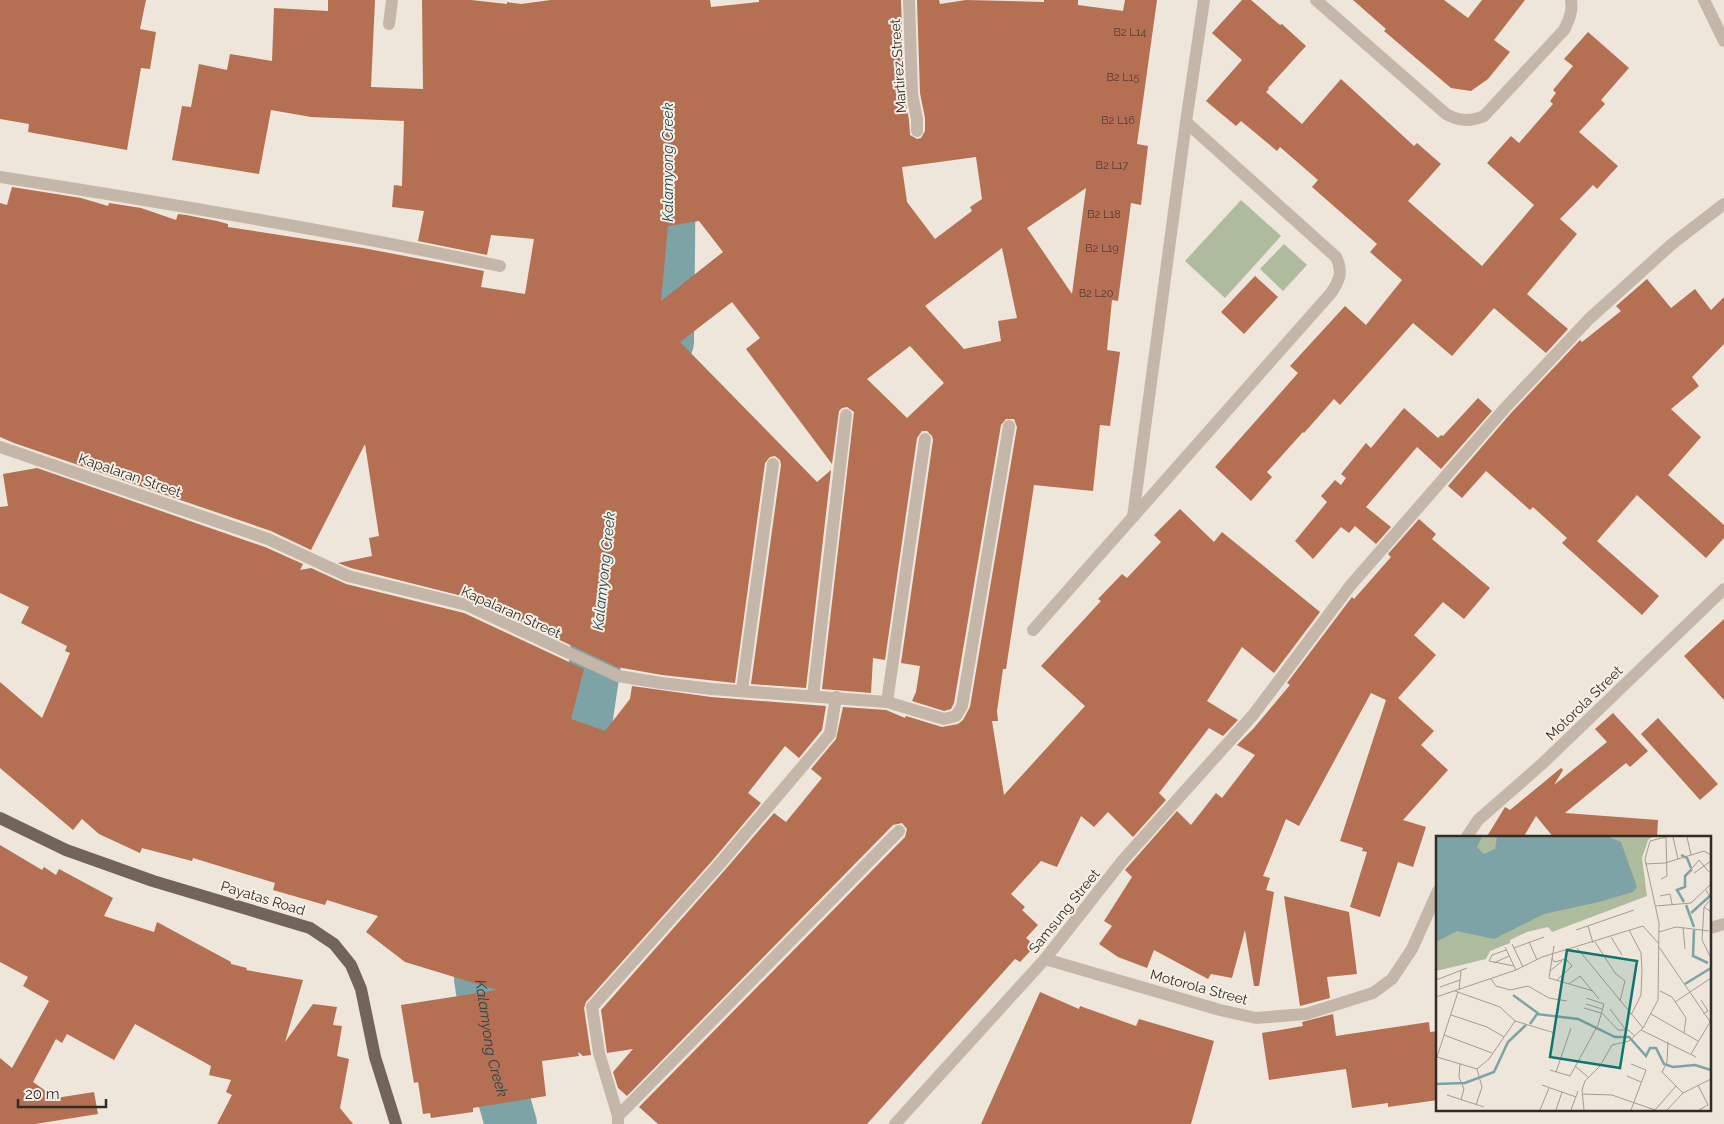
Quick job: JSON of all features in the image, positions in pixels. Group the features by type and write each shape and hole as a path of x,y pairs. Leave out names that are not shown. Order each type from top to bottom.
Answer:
{"main road":[{"name":"Payatas Road","path":"0,818 66,850 153,881 310,928 334,944 351,964 361,989 375,1057 396,1124"}],"street":[{"path":"390,24 392,0"},
{"name":"Martirez Street","path":"909,0 912,94 917,119 917,131"},
{"path":"1133,517 1204,0"},
{"path":"1316,0 1446,114 1456,120 1475,120 1484,116 1564,30 1571,12 1571,0"},
{"path":"1704,0 1724,41"},
{"path":"1033,630 1338,284 1341,274 1340,265 1336,257 1186,122"},
{"path":"0,177 184,206 336,233 500,266"},
{"name":"Samsung Street","path":"895,1124 1046,959 1123,860 1253,715 1350,586 1505,408 1590,319 1672,244 1724,204"},
{"path":"813,696 846,415"},
{"name":"Kapalaran Street","path":"0,447 268,538 348,576 365,582 467,606 618,676 712,689 888,702 944,719 956,716 962,706 1009,426"},
{"path":"888,702 926,439"},
{"path":"742,690 772,464"},
{"name":"Motorola Street","path":"1467,836 1478,820 1542,764 1724,590"},
{"path":"836,697 830,734 718,866 592,1007 599,1053 618,1120 899,831"},
{"name":"Motorola Street","path":"1046,959 1220,1010 1256,1018 1306,1014 1373,993 1392,980 1412,949 1436,896"}],"green space":[{"path":"1241,200 1281,236 1225,298 1185,261"},
{"path":"1284,244 1307,265 1283,291 1260,269"}],"building":[{"path":"0,0 146,0 140,29 156,32 150,69 141,68 127,150 28,132 29,124 0,119"},
{"path":"328,0 375,0 371,87 423,89 422,0 471,0 521,4 551,0 710,0 711,7 759,2 759,0 901,0 904,94 910,135 917,139 921,138 925,131 925,118 920,93 917,0 939,0 940,4 966,0 1044,2 1044,0 1078,0 1078,5 1123,11 1125,0 1157,0 1137,144 1148,146 1141,205 1131,203 1118,301 1112,300 1107,350 1120,352 1110,426 1100,425 1093,491 1034,485 1006,669 1003,669 997,711 998,721 992,721 1004,795 1085,706 1041,666 1101,601 1098,599 1122,574 1127,578 1161,542 1154,535 1180,509 1214,542 1222,532 1320,612 1274,673 1242,647 1207,701 1238,720 1223,736 1209,728 1159,793 1166,800 1133,837 1108,812 1094,827 1081,816 1057,867 1041,861 1011,894 1025,907 1022,910 1038,925 1026,938 1035,946 1020,962 1015,959 867,1124 658,1124 639,1107 905,837 907,829 902,823 893,825 627,1096 618,1088 613,1072 633,1049 607,1053 601,1010 774,813 786,822 822,778 811,769 836,739 843,707 886,710 905,718 906,716 942,727 958,724 963,720 970,707 1017,427 1014,419 1006,419 1001,425 954,703 951,709 944,711 912,701 916,692 920,666 901,663 933,440 932,436 927,431 922,431 917,438 885,660 873,658 871,693 822,689 854,412 847,407 839,411 832,464 746,349 760,338 732,302 680,342 817,482 831,470 806,688 751,684 781,465 780,460 775,456 770,457 765,463 735,683 662,675 617,667 470,598 351,568 338,563 372,556 369,538 379,536 365,444 311,550 271,531 0,437 0,203 7,205 12,187 81,198 108,206 109,203 141,208 176,220 178,214 186,215 228,224 228,227 363,248 484,271 481,287 525,294 534,239 491,235 487,255 418,241 424,211 392,207 394,185 402,186 404,121 311,117 271,110 259,174 172,160 182,106 191,107 199,64 227,70 230,54 272,61 274,8 328,11","holes":["976,157 982,199 970,207 972,211 935,239 907,202 902,167","1086,188 1072,294 1027,228","699,221 723,252 661,301 668,226","1002,248 1017,318 998,321 1001,341 964,349 925,306","910,346 944,383 907,418 867,379"]},
{"path":"1242,0 1251,0 1306,46 1266,92 1302,124 1341,79 1414,146 1417,143 1441,164 1408,201 1482,266 1534,205 1487,163 1511,136 1519,143 1553,104 1550,101 1556,93 1553,90 1573,66 1564,59 1588,32 1629,68 1601,100 1605,104 1579,132 1618,166 1597,189 1593,185 1560,219 1577,234 1527,294 1568,329 1546,353 1494,308 1452,356 1413,323 1340,405 1334,399 1303,432 1267,472 1272,477 1251,501 1215,467 1298,373 1290,366 1345,306 1366,325 1402,280 1370,252 1377,244 1312,187 1318,180 1280,147 1277,151 1241,121 1236,126 1206,101 1242,60 1212,33"},
{"path":"1353,0 1444,0 1468,18 1482,0 1525,0 1494,40 1510,52 1488,79 1471,91 1451,88 1384,31 1386,29"},
{"path":"1255,276 1278,297 1244,334 1221,312"},
{"path":"1647,279 1671,308 1695,289 1711,310 1724,297 1724,344 1692,377 1699,386 1671,409 1701,437 1668,475 1724,525 1724,538 1706,558 1637,495 1597,541 1659,596 1642,615 1562,543 1567,538 1533,507 1530,510 1486,471 1462,498 1448,486 1511,413 1580,340 1582,342 1621,311 1616,306"},
{"path":"1478,398 1492,411 1441,469 1417,447 1366,507 1391,527 1376,544 1355,526 1349,533 1341,527 1313,559 1295,541 1327,502 1321,496 1335,480 1341,485 1346,478 1341,474 1366,443 1371,448 1404,408 1438,438 1441,435 1443,436"},
{"path":"37,468 265,547 303,564 300,570 311,568 346,584 464,613 584,669 571,719 605,731 630,699 632,686 711,697 826,706 822,730 799,758 785,746 748,793 761,803 712,861 586,1002 584,1008 591,1055 583,1056 578,1052 579,1056 542,1061 546,1096 473,1108 473,1112 431,1118 430,1113 423,1114 418,1082 414,1083 401,1005 497,990 405,962 366,932 378,916 327,900 325,905 273,890 275,883 193,858 192,861 142,848 140,853 99,834 82,819 73,830 0,768 0,682 42,718 70,653 65,651 67,646 21,623 29,607 0,593 0,507 8,506 3,474"},
{"path":"1419,519 1436,534 1432,539 1490,588 1464,619 1443,602 1414,635 1436,655 1398,698 1434,731 1421,745 1448,770 1403,820 1426,827 1413,867 1398,862 1380,917 1350,907 1367,852 1362,851 1363,848 1340,841 1386,700 1371,693 1299,826 1286,819 1263,876 1270,878 1266,890 1274,892 1259,986 1254,986 1245,930 1232,978 1211,974 1208,979 1154,950 1147,968 1118,957 1099,944 1112,926 1104,921 1132,877 1125,870 1177,811 1191,825 1216,793 1222,798 1255,755 1237,745 1290,685 1287,683 1352,597 1354,599 1391,557 1388,554"},
{"path":"1724,619 1724,700 1684,656"},
{"path":"1613,713 1648,751 1630,767 1626,763 1565,813 1658,820 1657,836 1552,836 1536,816 1524,836 1487,836 1505,807 1510,810 1561,768 1563,770 1554,785 1607,742 1595,729"},
{"path":"1658,718 1718,784 1700,800 1641,734"},
{"path":"0,845 42,870 44,867 56,875 59,869 113,898 104,916 154,932 157,922 231,962 231,964 247,968 246,970 303,980 285,1042 313,1004 337,1007 333,1025 342,1026 337,1056 349,1059 340,1108 353,1124 217,1124 232,1095 226,1092 231,1080 209,1075 211,1066 135,1024 114,1060 67,1034 62,1043 56,1039 33,1082 56,1098 94,1092 98,1114 35,1124 0,1124 0,1058 12,1068 49,1001 23,986 28,977 0,962"},
{"path":"1284,896 1349,912 1357,974 1327,977 1330,998 1300,1006"},
{"path":"1040,992 1079,1009 1080,1006 1136,1026 1139,1019 1214,1041 1191,1124 981,1124"},
{"path":"1333,1014 1336,1036 1429,1022 1430,1032 1436,1031 1436,1100 1388,1107 1388,1103 1352,1108 1346,1069 1269,1080 1262,1033 1303,1026 1302,1022"}],"waterway":[{"name":"Kalamyong Creek","path":"659,365 668,342 670,154"},
{"name":"Kalamyong Creek","path":"558,790 575,770 583,744 595,664 601,584"},
{"name":"Kalamyong Creek","path":"494,913 480,978 491,1055 511,1124"}]}
